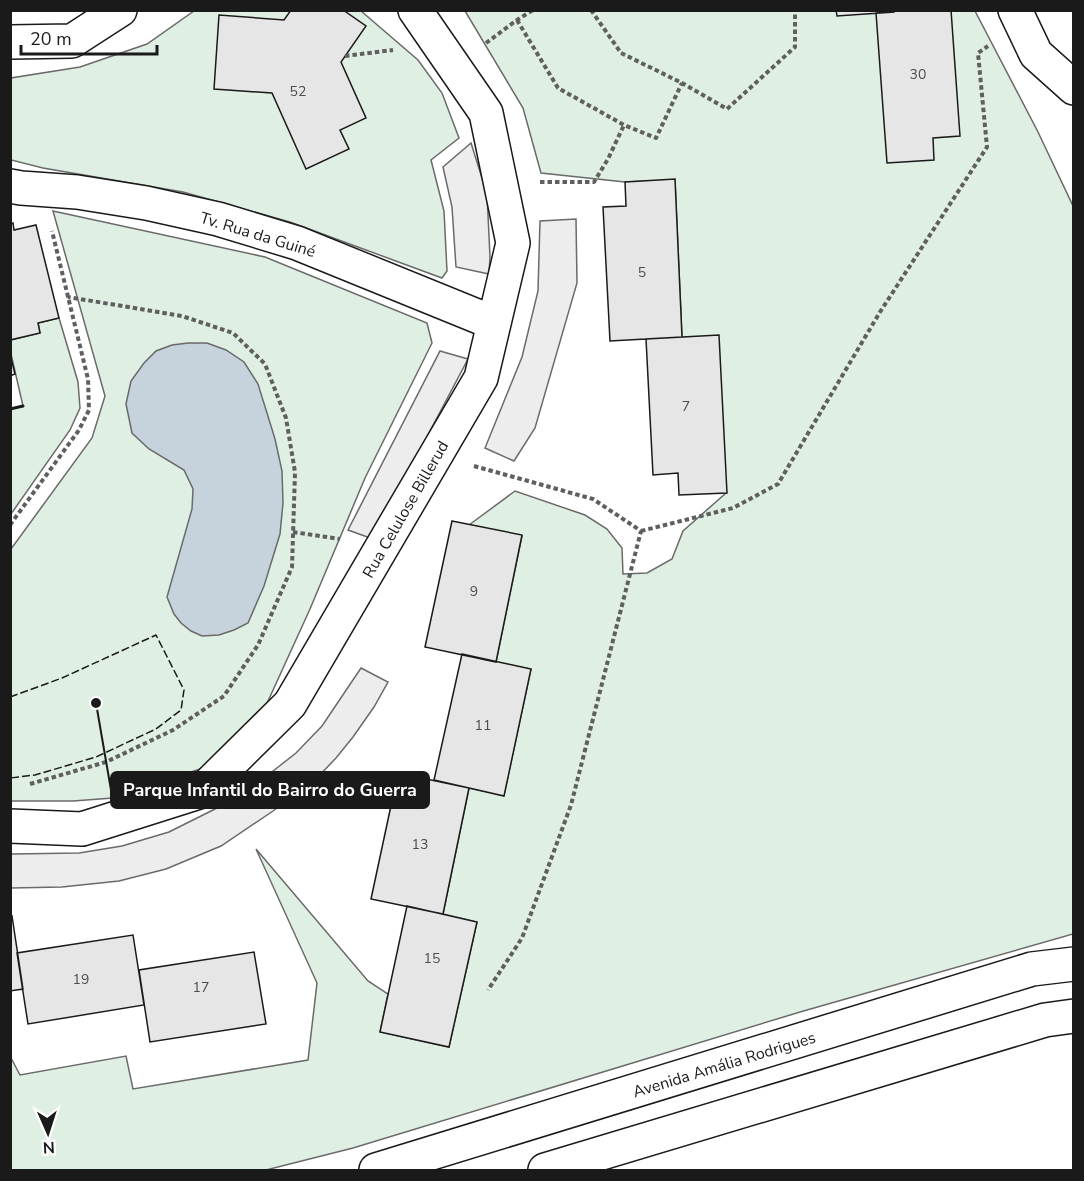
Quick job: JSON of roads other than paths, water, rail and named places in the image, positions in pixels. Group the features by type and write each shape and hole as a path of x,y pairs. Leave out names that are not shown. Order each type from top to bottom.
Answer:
{"street":[{"path":"10,42 72,41 120,10"},
{"name":"Rua Celulose Billerud","path":"10,826 82,829 202,791 290,704 482,378 513,243 486,113 415,10"},
{"path":"1015,10 1036,54 1074,88"},
{"name":"Tv. Rua da Guiné","path":"26,188 77,192 146,203 218,219 297,243 494,323"},
{"name":"Avenida Amália Rodrigues","path":"376,1170 1032,969 1074,964"},
{"path":"545,1170 1045,1020 1074,1016"}],"place":[{"name":"Parque Infantil do Bairro do Guerra","path":"96,703"}]}
